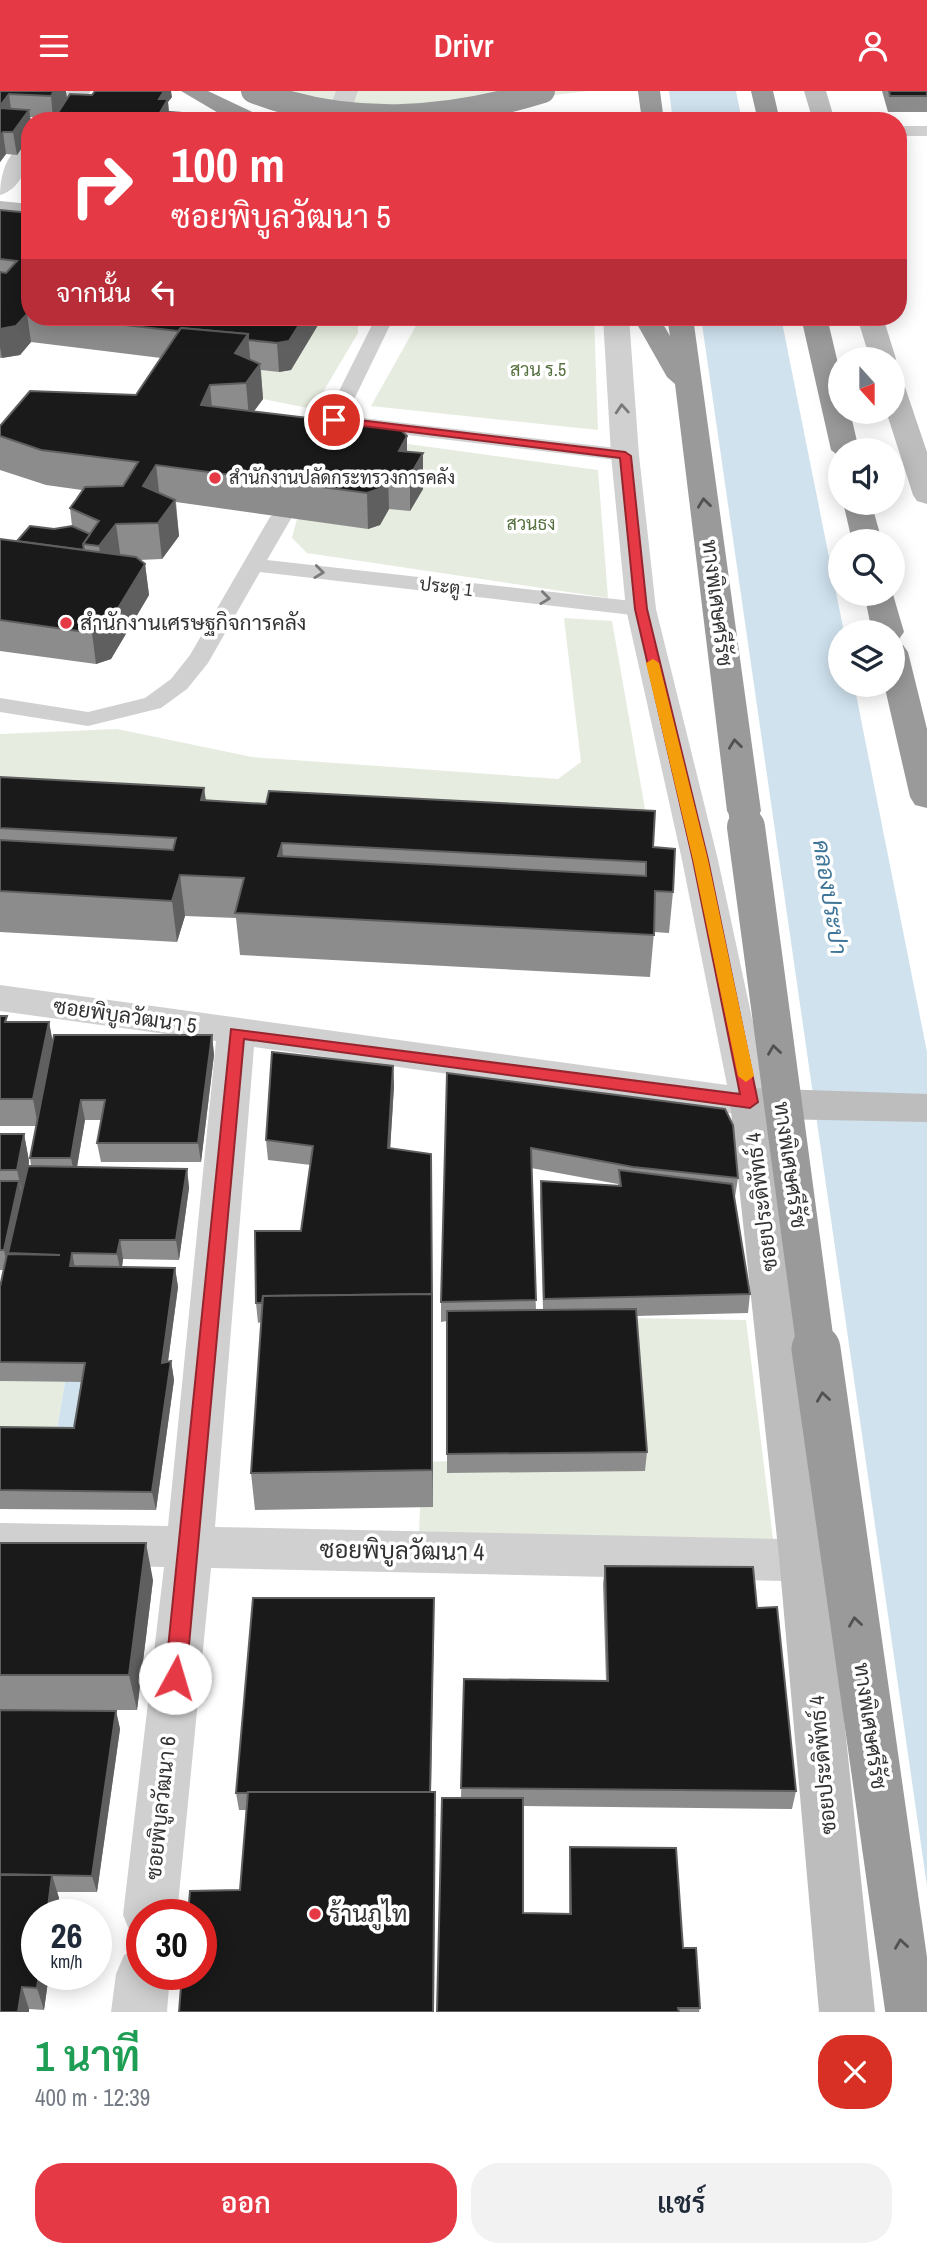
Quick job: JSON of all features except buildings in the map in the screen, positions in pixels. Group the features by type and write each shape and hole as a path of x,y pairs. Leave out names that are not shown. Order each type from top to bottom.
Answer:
{"highway":[{"path":"192,91 230,112"},
{"path":"253,91 287,105 337,112"},
{"path":"460,112 486,109 543,91"},
{"path":"649,91 652,112"},
{"path":"762,91 767,112"},
{"path":"651,326 691,397"},
{"name":"ทางพิเศษศรีรัช","path":"681,326 769,1016 910,2012"},
{"path":"816,326 842,438"},
{"path":"903,697 927,797"}],"street":[{"path":"62,112 80,91"},
{"path":"339,112 348,91"},
{"path":"815,91 821,112"},
{"path":"0,188 21,161"},
{"path":"0,208 21,210"},
{"name":"ซอยประดิพัทธ์ 4","path":"618,326 625,456 641,609 700,860 750,1102 803,1557 847,2012"},
{"path":"873,326 879,347"},
{"path":"904,424 927,495"},
{"name":"ซอยพิบูลวัฒนา 5","path":"0,998 236,1033 750,1102"},
{"name":"ซอยพิบูลวัฒนา 6","path":"152,1899 190,1546 236,1033"},
{"path":"750,1102 927,1108"},
{"name":"ซอยพิบูลวัฒนา 4","path":"0,1543 783,1560 803,1557"},
{"path":"139,2012 141,1990"}],"lane":[{"path":"923,131 927,153"},
{"path":"318,453 381,326"},
{"path":"334,420 625,456"},
{"path":"0,705 88,719 153,703 179,684 200,657 281,517"},
{"name":"ประตู 1","path":"252,565 641,609"}],"green space":[{"path":"278,91 588,91 414,112"},
{"path":"317,326 358,326 358,333 313,409 263,399 251,368 279,372 291,370"},
{"name":"สวน ร.5","path":"416,326 594,326 598,430 371,406"},
{"name":"สวนธง","path":"357,437 598,470 608,598 307,553 292,538 297,519"},
{"path":"564,618 612,621 651,843 0,811 0,734 117,729 252,757 558,779 581,762"},
{"path":"625,1318 746,1320 773,1539 419,1533 422,1462 625,1456"},
{"path":"0,1381 65,1382 54,1447 0,1447"}],"water":[{"path":"669,91 736,91 740,112 672,112"},
{"name":"คลองประปา","path":"702,326 783,326 828,552 828,606 839,606 842,620 828,620 828,697 857,697 927,1052 927,1886"},
{"path":"65,1382 89,1382 78,1447 54,1447"}],"slow traffic":[{"path":"653,663 700,860 746,1076"}],"place":[{"name":"สำนักงานปลัดกระทรวงการคลัง","path":"215,478"},
{"name":"สำนักงานเศรษฐกิจการคลัง","path":"66,623"},
{"name":"ร้านภูไท","path":"315,1914"}],"route":[{"path":"175,1678 190,1546 236,1033 750,1102 700,860 641,609 625,456 334,420"}]}
